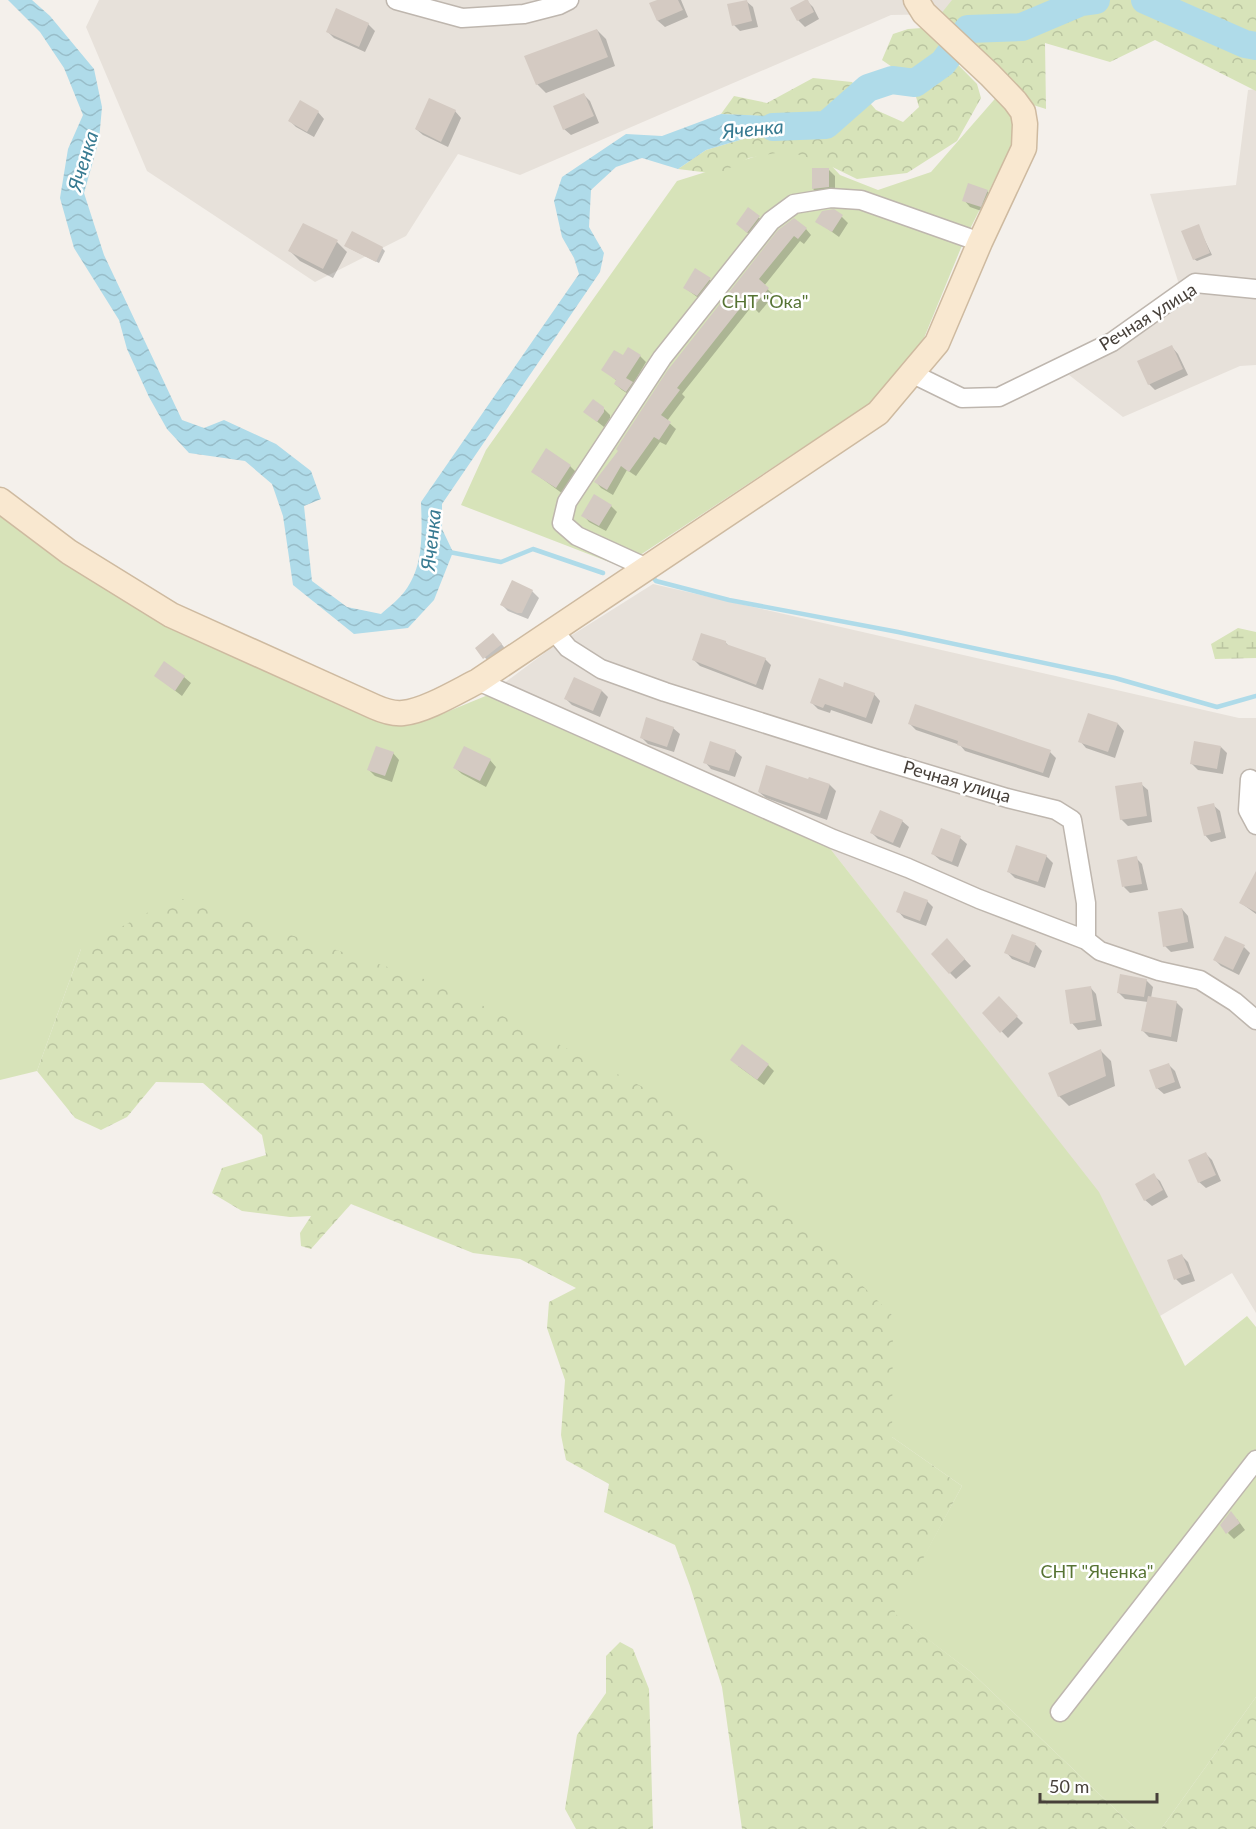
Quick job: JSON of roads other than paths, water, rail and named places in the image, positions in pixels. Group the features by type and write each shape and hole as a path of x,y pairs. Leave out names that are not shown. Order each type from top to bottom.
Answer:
{"street":[{"path":"396,0 462,18 524,14 559,5 569,0"},
{"path":"0,500 69,552 171,615 375,708 404,713 437,702 478,681 878,412 937,343 980,242 1024,148 1025,124 1023,112 990,75 920,7"},
{"path":"647,568 577,536 562,523 567,502 662,358 771,220 794,204 831,198 861,200 980,242"},
{"name":"Речная улица","path":"911,373 962,398 999,397 1112,342 1196,283 1256,289"},
{"name":"Речная улица","path":"554,631 568,648 601,669 654,688 873,758 1056,810 1072,820 1086,903 1086,940"},
{"path":"478,681 833,839 1086,940 1100,951 1159,971 1200,980 1235,1002 1256,1020"},
{"path":"1250,780 1248,810 1256,825"},
{"path":"1060,1712 1256,1460"}],"water":[{"path":"8,0 32,0 50,16 94,69 102,107 99,140 84,193 104,255 182,420 204,428 224,420 276,444 311,471 321,499 304,506 312,581 347,607 381,614 405,591 416,571 422,525 421,502 579,274 574,258 562,237 554,201 562,177 626,134 662,136 721,114 821,118 800,134 750,137 706,150 678,169 642,158 616,167 591,190 589,227 604,253 600,272 442,504 442,529 453,552 434,600 408,628 354,634 293,585 283,516 272,484 245,461 189,453 167,429 149,397 127,349 119,320 74,248 60,198 68,149 83,115 64,68 40,32"}],"waterway":[{"name":"Яченка","path":"773,127 826,125 868,88 892,80 915,83 943,63 968,29 1022,27 1081,2 1096,0"},
{"name":"Яченка","path":"1145,0 1245,44 1256,46"},
{"path":"449,552 501,562 533,549 603,573"},
{"path":"650,574 656,581 729,600 898,632 1115,678 1217,707 1256,696"}],"park label":[{"name":"СНТ \"Ока\"","path":"765,302"},
{"name":"СНТ \"Яченка\"","path":"1097,1572"}]}
